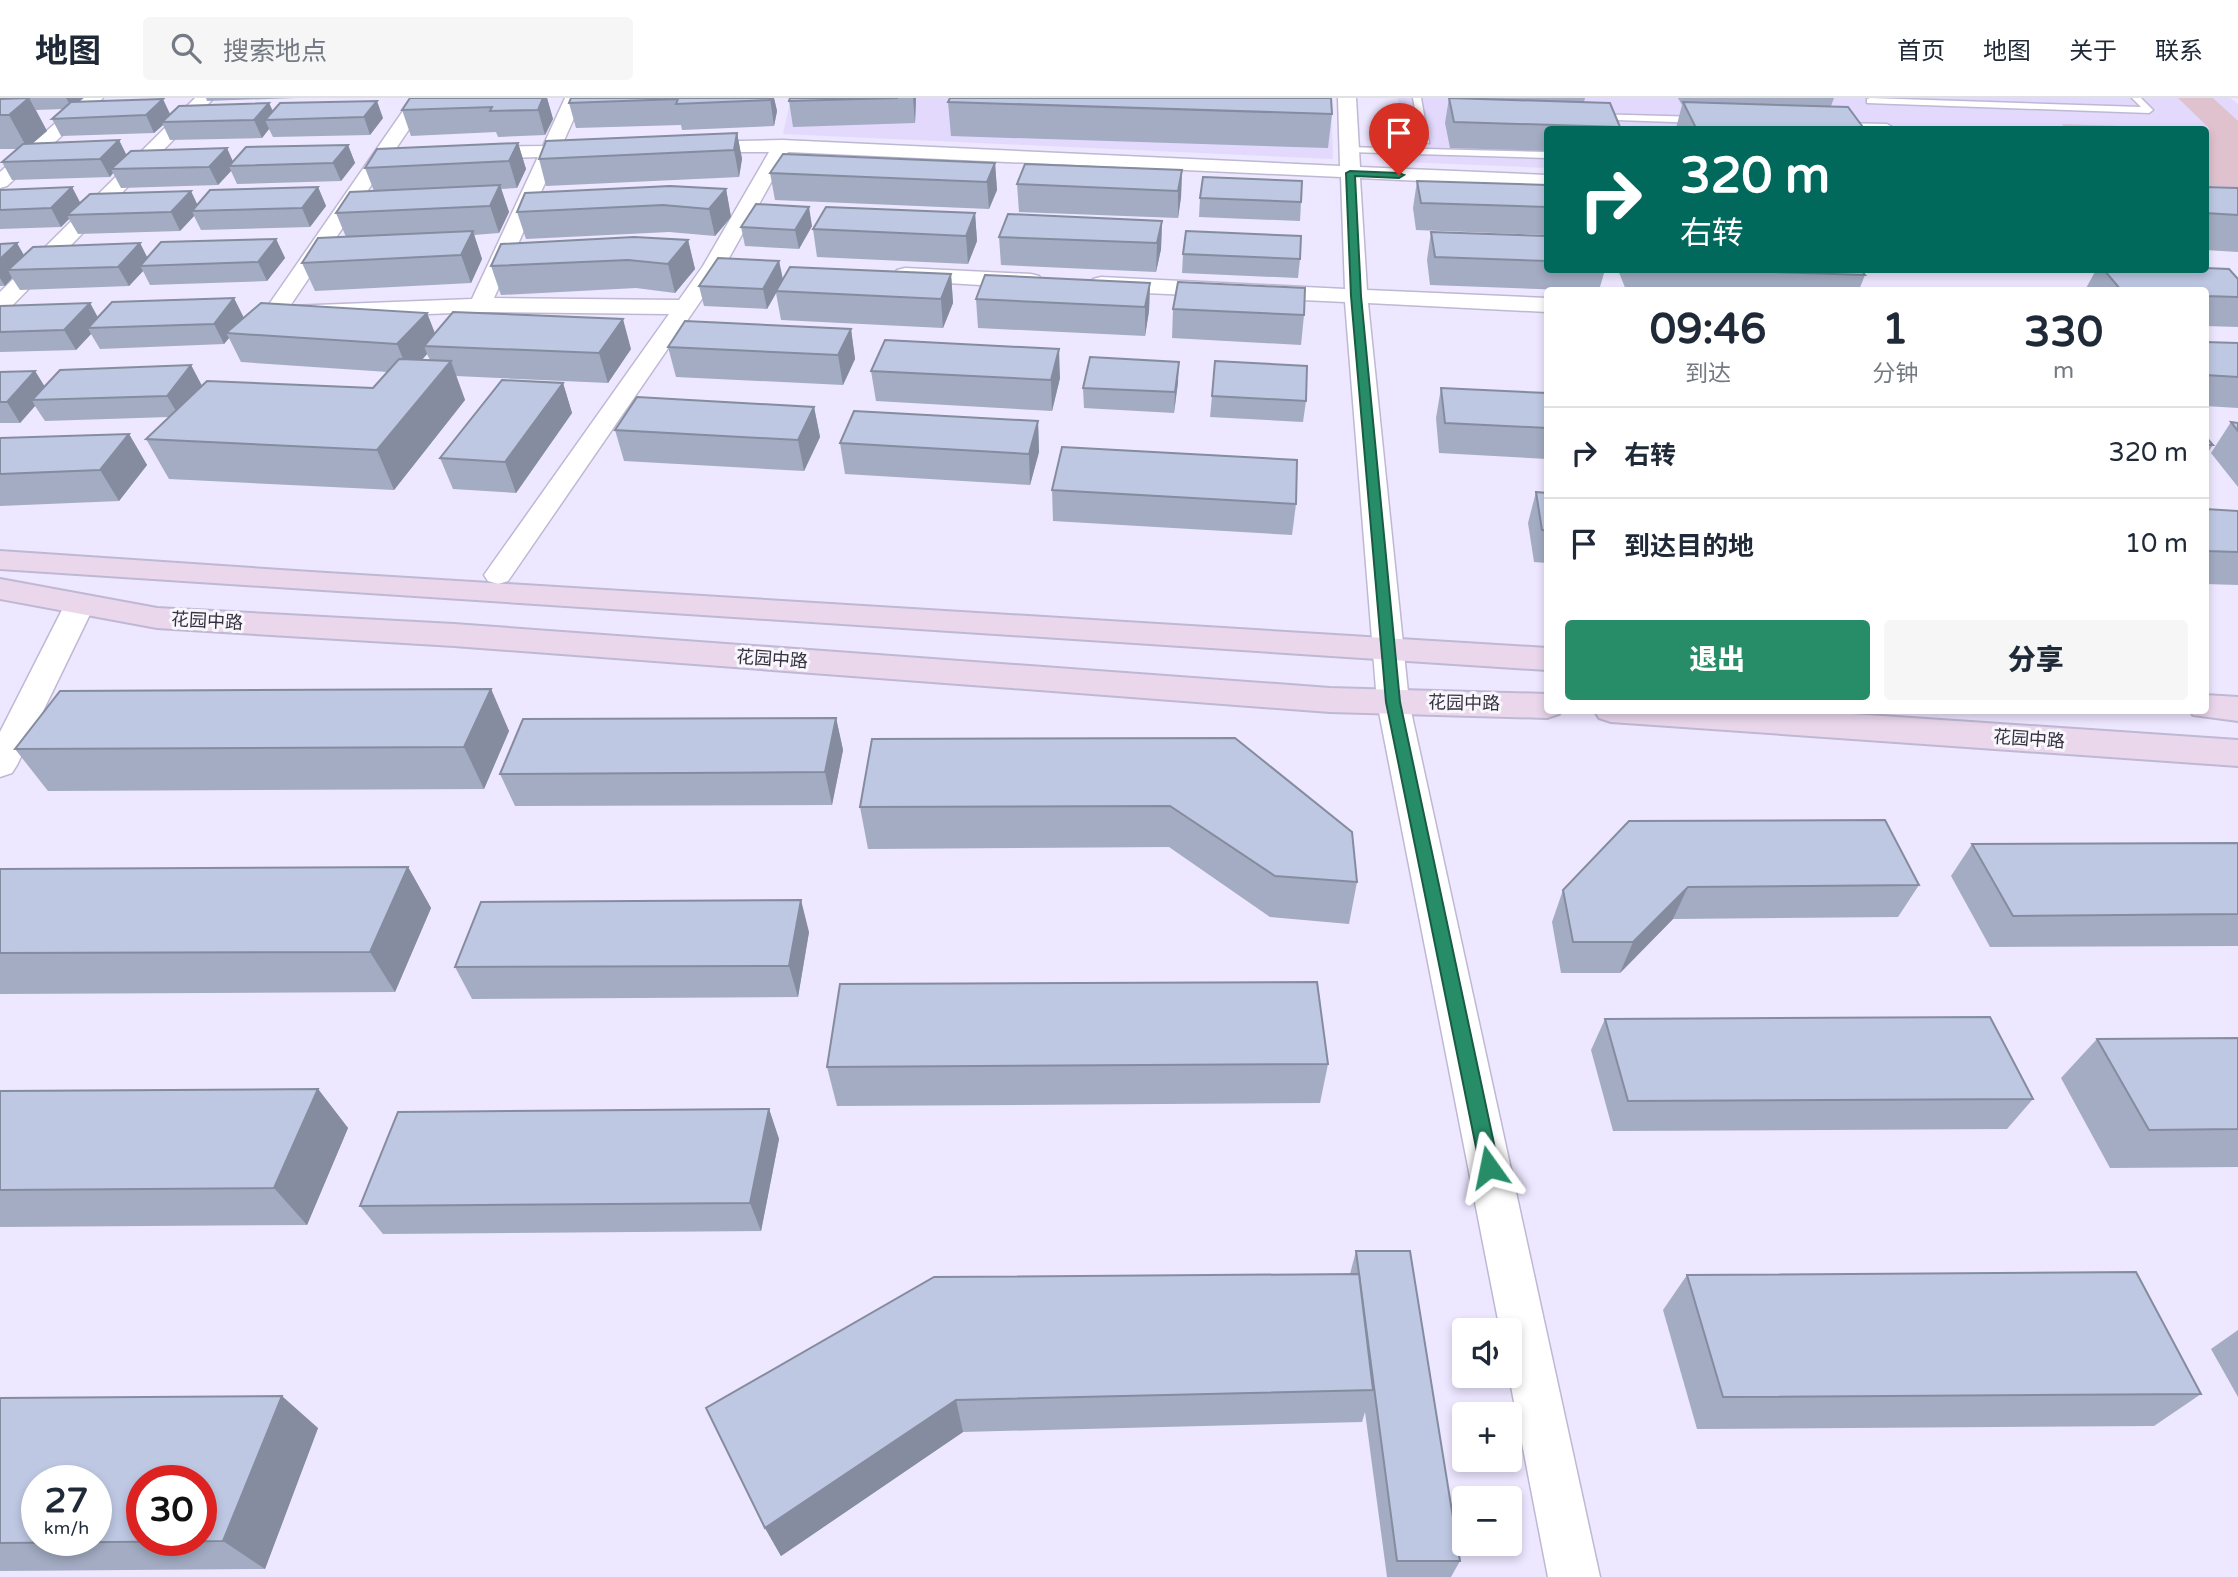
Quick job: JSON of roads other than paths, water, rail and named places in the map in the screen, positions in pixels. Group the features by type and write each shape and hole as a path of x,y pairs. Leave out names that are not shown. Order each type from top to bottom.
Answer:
{"main road":[{"path":"0,560 352,585 1544,659"},
{"name":"花园中路","path":"0,589 157,618 454,635 1330,700 1544,706"},
{"path":"2209,707 2238,709"},
{"name":"花园中路","path":"1669,714 2238,753"}],"street":[{"path":"0,182 94,98"},
{"path":"0,304 205,98"},
{"path":"421,98 274,313 480,305 684,307"},
{"path":"480,305 574,98"},
{"path":"1347,98 1356,296 1393,702 1574,1577"},
{"path":"498,575 713,267 782,146"},
{"path":"674,148 782,146 1350,161 1544,181"},
{"path":"460,153 606,150"},
{"path":"382,155 408,154"},
{"path":"713,267 741,268"},
{"path":"881,274 1048,282"},
{"path":"1076,283 1544,305"},
{"path":"0,765 80,604"}],"lane":[{"path":"1418,98 1426,141"},
{"path":"1832,125 1878,114 2149,110 2136,98"},
{"path":"1574,116 1710,121"},
{"path":"1350,161 1544,155"}]}
